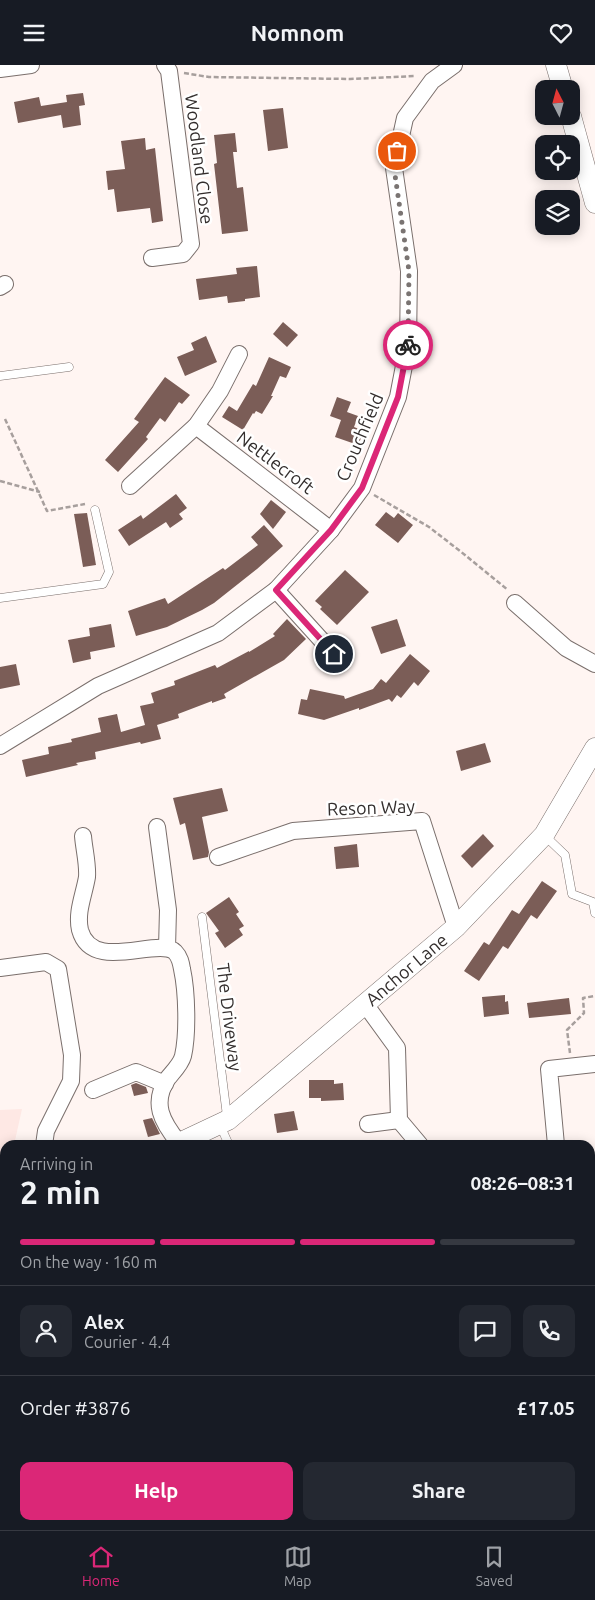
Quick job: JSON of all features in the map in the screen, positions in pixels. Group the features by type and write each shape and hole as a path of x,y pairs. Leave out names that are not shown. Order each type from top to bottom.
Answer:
{"street":[{"path":"0,69 31,65"},
{"name":"Crouchfield","path":"0,746 98,686 218,633 276,590 331,530 362,488 398,397 408,345 409,271 394,168 405,118 432,81 454,65"},
{"path":"556,65 560,80"},
{"name":"Woodland Close","path":"152,258 183,254 192,244 167,68"},
{"path":"573,125 595,203"},
{"path":"130,486 196,427 220,391 239,354"},
{"name":"Nettlecroft","path":"196,427 331,530"},
{"path":"276,590 334,654"},
{"path":"515,603 566,648 595,664"},
{"name":"Anchor Lane","path":"186,1140 224,1122 456,927 544,835 595,748"},
{"name":"Reson Way","path":"218,857 294,831 422,821 456,927"},
{"path":"157,827 168,910 167,948"},
{"path":"83,836 87,875 78,919 80,931 86,941 93,948 102,951 124,952 167,948 174,951 182,965 187,1031 182,1059 164,1084 159,1102 165,1126 174,1140"},
{"path":"0,968 46,962 58,969 72,1055 71,1081 46,1131 45,1140"},
{"path":"365,1004 397,1048 398,1120 416,1140"},
{"path":"556,1140 549,1069 595,1064"},
{"path":"93,1090 136,1072 164,1084"},
{"path":"368,1124 398,1120"}],"lane":[{"path":"0,376 69,367"},
{"path":"0,598 103,583 109,571 95,510"},
{"path":"544,835 565,855 572,894 593,902 595,913"},
{"name":"The Driveway","path":"202,917 224,1122 228,1140"}],"path":[{"path":"167,68 209,77 350,79 415,76 423,73"},
{"path":"5,419 40,492 47,511 90,503 95,510"},
{"path":"0,481 40,492"},
{"path":"362,488 429,527 508,591 515,603"},
{"path":"572,1067 567,1030 584,1013 583,998 595,995"}],"shaded area":[{"path":"22,1109 15,1140 0,1140 0,1110"}],"building":[{"path":"83,93 85,105 79,106 81,125 63,128 61,115 18,123 14,102 39,97 41,106 67,102 66,95"},
{"path":"283,108 288,148 268,151 263,110"},
{"path":"235,133 237,152 233,152 237,188 243,187 248,231 222,234 214,164 217,163 214,135"},
{"path":"145,138 146,150 155,148 163,221 152,223 150,208 117,212 114,189 108,190 106,171 125,169 121,141"},
{"path":"257,266 260,297 228,303 227,296 199,300 196,279 237,274 236,268"},
{"path":"283,322 298,335 287,347 273,334"},
{"path":"206,336 217,362 185,376 177,357 194,350 191,343"},
{"path":"269,357 291,367 286,378 280,376 271,396 273,396 262,414 256,411 253,413 243,430 222,417 229,406 237,411 253,384 256,386"},
{"path":"165,377 190,395 182,404 179,402 165,422 160,418 146,437 148,439 118,472 105,460 139,422 134,419"},
{"path":"337,397 351,402 347,412 358,416 354,427 364,431 358,445 335,437 341,420 330,416"},
{"path":"176,494 187,508 179,514 183,519 170,528 166,522 129,546 118,530 141,515 143,519"},
{"path":"271,500 286,512 273,529 260,514"},
{"path":"386,512 394,518 398,513 413,525 398,543 375,525"},
{"path":"87,513 96,565 83,567 74,514"},
{"path":"264,525 283,546 257,569 214,603 202,610 167,627 136,636 128,611 165,598 168,604 223,568 225,570 258,545 251,537"},
{"path":"345,570 369,592 337,625 320,609 322,607 315,601"},
{"path":"287,619 306,639 284,660 224,694 226,698 212,703 212,701 178,714 179,718 157,725 161,739 95,752 96,759 26,777 22,760 49,754 48,747 72,742 71,739 101,732 98,718 117,714 121,732 145,725 140,706 154,703 151,693 175,685 174,681 215,665 217,668 249,652 275,636 273,634"},
{"path":"397,619 406,646 381,654 371,627"},
{"path":"111,624 115,647 90,652 91,659 73,663 68,640 90,636 89,628"},
{"path":"410,654 430,671 418,686 414,682 401,698 397,695 392,702 389,699 324,720 298,714 301,699 307,700 310,689 344,696 345,699 373,689 381,679 386,683"},
{"path":"16,664 20,685 0,689 0,667"},
{"path":"485,743 491,762 461,771 456,751"},
{"path":"222,788 228,811 202,817 209,852 208,857 193,860 185,823 180,825 173,798"},
{"path":"483,834 494,846 472,868 461,856"},
{"path":"357,844 359,867 336,869 334,847"},
{"path":"542,881 557,891 537,919 531,915 508,949 503,946 479,981 464,971 484,942 489,945 512,910 519,914"},
{"path":"229,897 239,912 236,914 244,926 239,929 243,935 225,948 215,933 219,931 206,913"},
{"path":"505,995 505,1002 508,1001 509,1014 484,1017 482,997"},
{"path":"569,998 571,1014 529,1018 527,1003"},
{"path":"309,1080 334,1080 334,1084 343,1083 344,1100 321,1101 321,1098 309,1098"},
{"path":"136,1083 146,1087 148,1093 134,1096 131,1085"},
{"path":"294,1111 298,1130 277,1133 274,1114"},
{"path":"152,1118 160,1134 148,1137 143,1120"}],"way so far":[{"path":"397,151 394,168 409,271 408,345"}],"route":[{"path":"334,654 276,590 331,530 362,488 398,397 408,345"}]}
